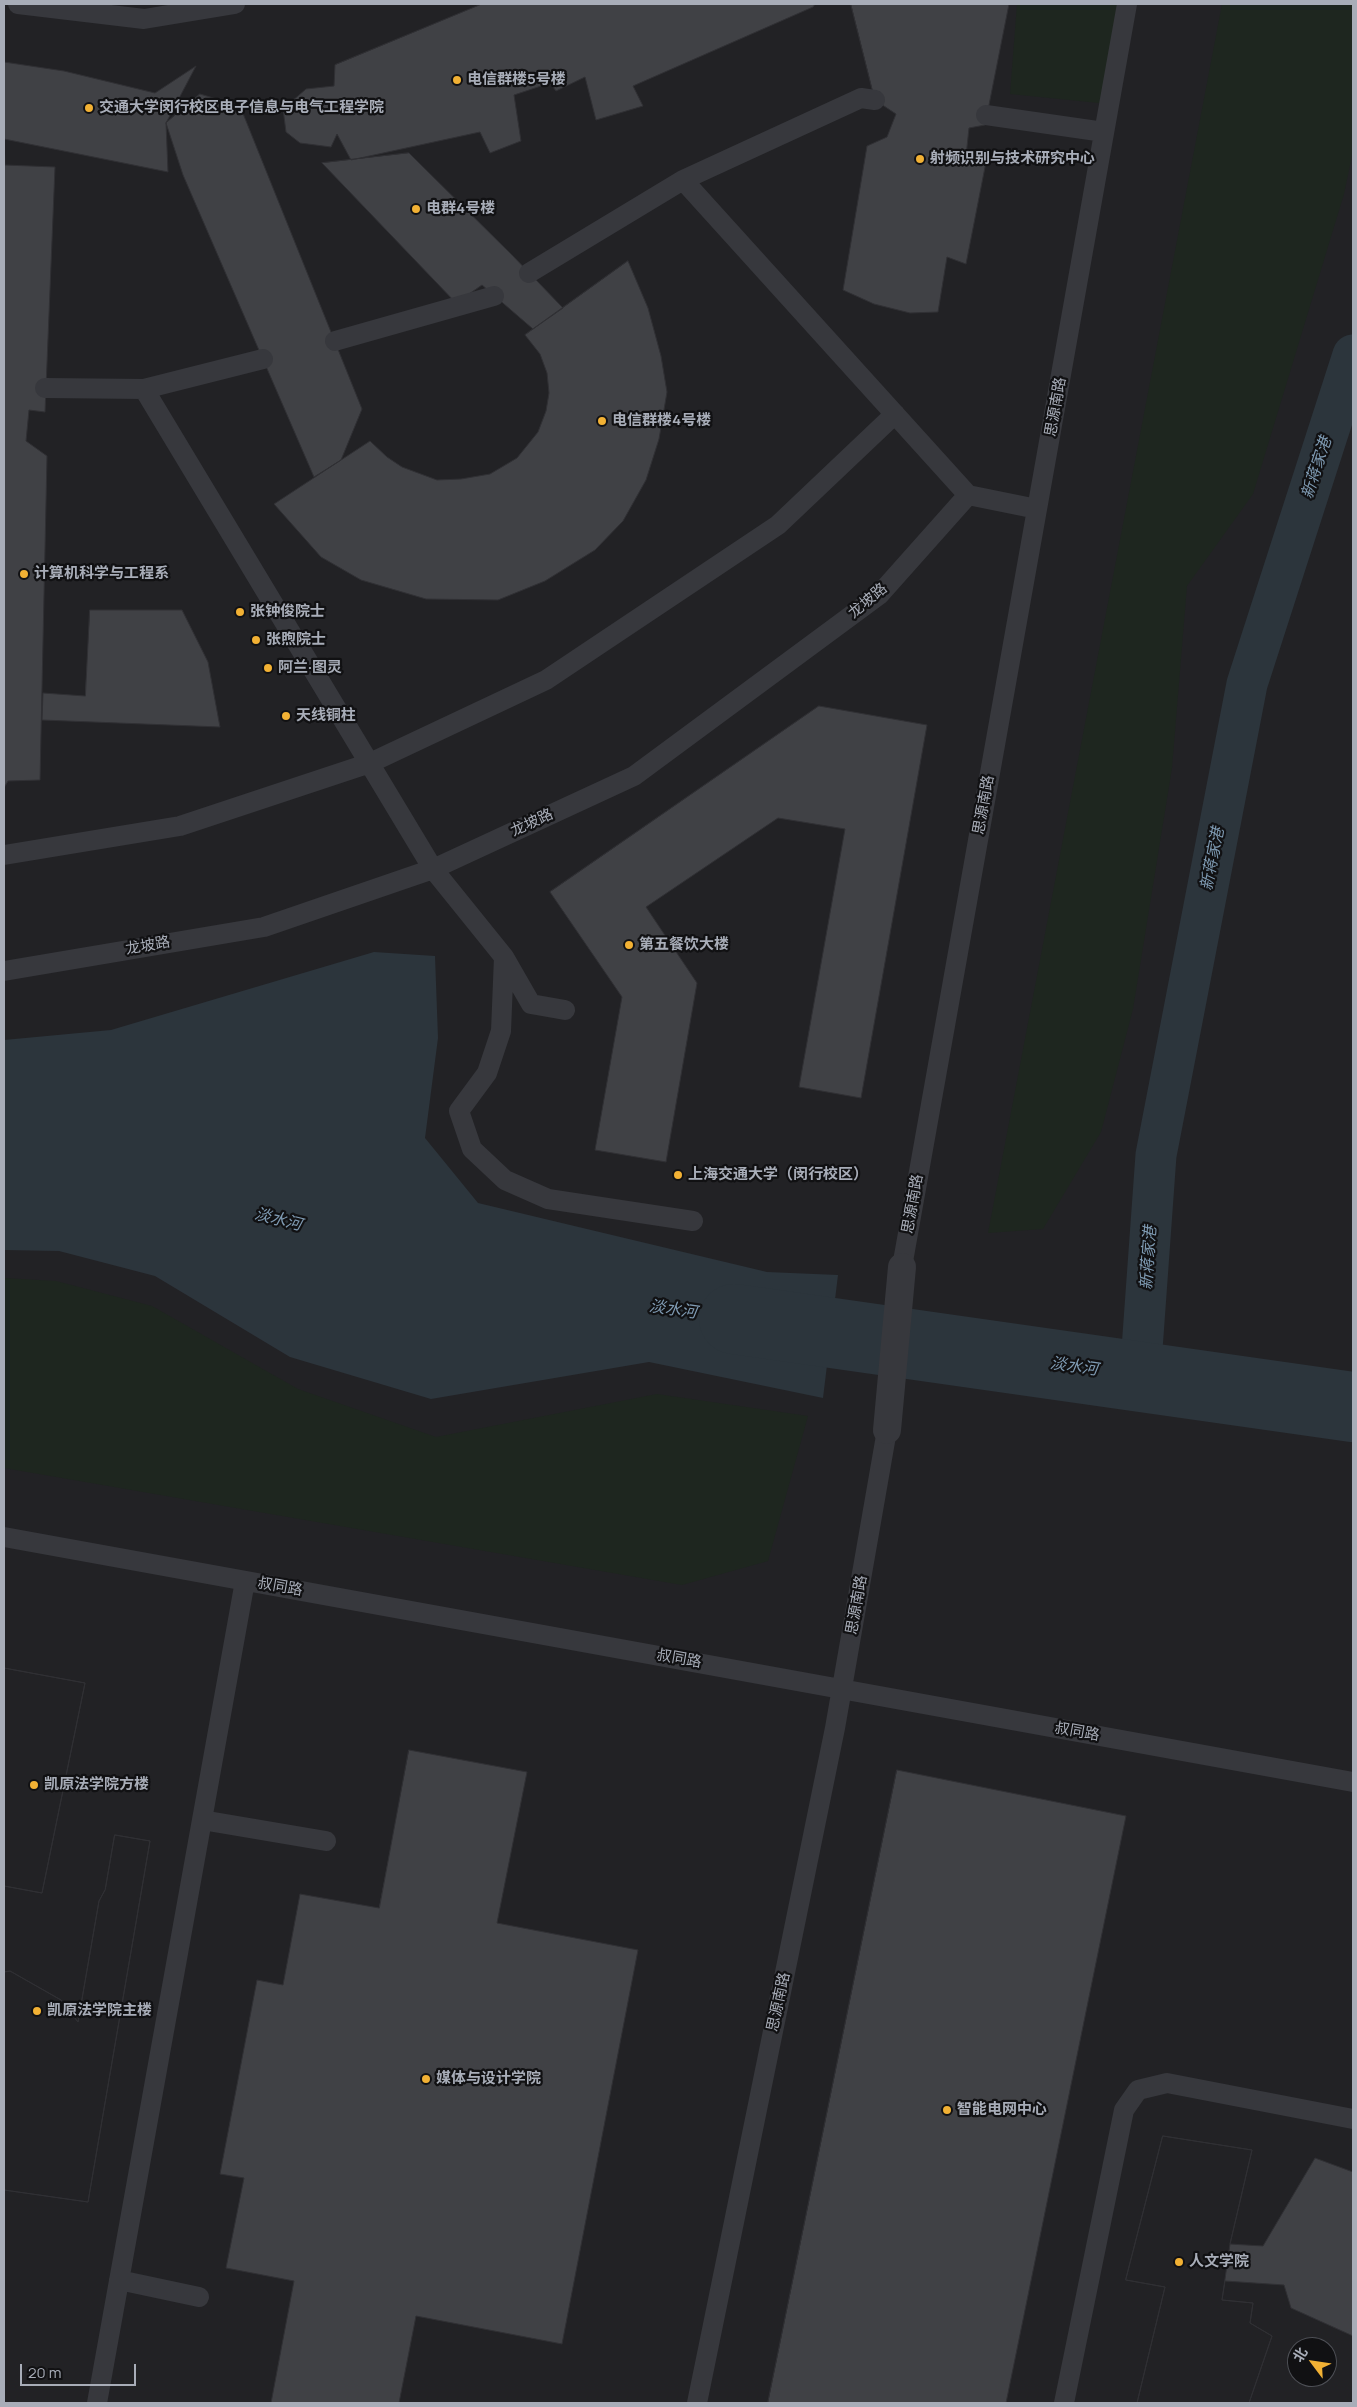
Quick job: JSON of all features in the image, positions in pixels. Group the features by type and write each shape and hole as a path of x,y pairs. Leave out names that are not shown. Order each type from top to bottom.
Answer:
{"street":[{"name":"思源南路","path":"887,1430 902,1268"}],"lane":[{"path":"18,4 144,19 235,4"},
{"name":"思源南路","path":"902,1268 1127,4"},
{"path":"529,272 683,180 862,98 875,100"},
{"path":"986,115 1104,132"},
{"path":"683,180 968,495 1038,509"},
{"path":"335,340 494,296"},
{"path":"46,388 144,389 263,359"},
{"path":"144,389 433,869 504,957 531,1004 565,1010"},
{"path":"4,855 180,826 370,763 554,675 778,525 895,414"},
{"name":"龙坡路","path":"4,971 264,927 433,869 634,776 879,595 968,495"},
{"path":"504,957 501,1031 487,1073 459,1111 472,1149 505,1180 548,1199 693,1221"},
{"name":"思源南路","path":"697,2403 843,1689 887,1430"},
{"name":"叔同路","path":"4,1537 1353,1782"},
{"path":"97,2403 245,1581"},
{"path":"202,1820 326,1841"},
{"path":"1064,2403 1124,2110 1138,2090 1167,2083 1353,2119"},
{"path":"119,2280 199,2297"}],"shaded area":[{"name":"上海交通大学（闵行校区）","path":"4,4 1353,4 1353,2403 4,2403"},
{"path":"1017,4 1127,4 1109,104 1010,94"},
{"path":"1222,4 1353,4 1353,151 1344,194 1253,494 1187,586 1172,768 1133,1009 1101,1132 1043,1229 988,1233"},
{"path":"4,1278 56,1281 152,1306 298,1389 436,1437 657,1394 808,1416 768,1561 682,1585 4,1468"}],"water":[{"path":"374,952 435,956 438,1038 425,1138 478,1203 767,1272 838,1275 823,1398 649,1362 431,1399 290,1357 155,1276 59,1251 4,1250 4,1040 111,1030"}],"building":[{"name":"电信群楼5号楼","path":"482,4 815,4 813,7 633,86 643,106 596,120 585,77 556,91 550,83 514,95 521,141 490,153 480,132 351,160 337,134 331,147 300,143 286,132 283,109 306,89 334,86 335,65"},
{"name":"射频识别与技术研究中心","path":"851,4 1009,4 985,125 969,128 966,156 986,162 966,264 947,257 938,312 910,313 874,304 843,290 867,146 887,137 896,114 875,100"},
{"name":"交通大学闵行校区电子信息与电气工程学院","path":"4,62 64,71 155,93 196,66 166,123 168,172 4,139"},
{"path":"200,94 240,106 362,409 341,460 314,477 183,175 166,123"},
{"name":"计算机科学与工程系","path":"4,140 5,165 55,167 45,412 29,410 26,441 47,456 40,780 8,781 4,788"},
{"name":"电群4号楼","path":"409,153 563,308 533,329 482,285 456,303 322,163"},
{"name":"电信群楼4号楼","path":"628,261 648,308 661,356 667,392 659,439 646,480 623,521 595,550 545,581 498,600 426,599 361,580 321,557 274,504 370,441 387,457 402,467 437,480 461,479 490,474 517,458 538,432 546,411 549,393 547,373 540,354 525,335"},
{"path":"90,610 182,610 208,662 220,727 42,720 43,693 85,696"},
{"name":"第五餐饮大楼","path":"819,706 927,725 861,1098 799,1087 845,829 778,818 646,907 697,983 666,1162 595,1150 622,997 550,892"},
{"name":"凯原法学院方楼","path":"4,1668 85,1683 42,1893 4,1886"},
{"name":"凯原法学院方楼","path":"4,1668 85,1683 42,1893 4,1886"},
{"name":"媒体与设计学院","path":"409,1750 527,1772 497,1923 638,1950 562,2344 416,2316 399,2403 271,2403 294,2281 226,2268 244,2178 220,2174 257,1980 283,1985 300,1894 379,1908"},
{"name":"智能电网中心","path":"897,1770 1126,1816 1006,2403 768,2403"},
{"name":"凯原法学院主楼","path":"115,1835 150,1841 88,2202 4,2190 4,1972 10,1971 61,2000 78,2022 99,1901 105,1890"},
{"name":"凯原法学院主楼","path":"115,1835 150,1841 88,2202 4,2190 4,1972 10,1971 61,2000 78,2022 99,1901 105,1890"},
{"name":"人文学院","path":"1163,2136 1252,2150 1230,2244 1263,2246 1315,2158 1353,2172 1353,2336 1291,2308 1284,2285 1225,2281 1222,2300 1253,2303 1250,2323 1272,2336 1249,2403 1137,2403 1165,2287 1126,2280"},
{"name":"人文学院","path":"1163,2136 1252,2150 1230,2244 1222,2300 1253,2303 1250,2323 1272,2336 1249,2403 1137,2403 1165,2287 1126,2280"}],"waterway":[{"name":"新蒋家港","path":"1140,1377 1156,1155 1247,684 1353,355"},
{"name":"淡水河","path":"734,1319 1353,1407"}],"place":[{"name":"电信群楼5号楼","path":"457,80"},
{"name":"交通大学闵行校区电子信息与电气工程学院","path":"89,108"},
{"name":"射频识别与技术研究中心","path":"920,159"},
{"name":"电群4号楼","path":"416,209"},
{"name":"电信群楼4号楼","path":"602,421"},
{"name":"计算机科学与工程系","path":"24,574"},
{"name":"张钟俊院士","path":"240,612"},
{"name":"张煦院士","path":"256,640"},
{"name":"阿兰·图灵","path":"268,668"},
{"name":"天线铜柱","path":"286,716"},
{"name":"第五餐饮大楼","path":"629,945"},
{"name":"上海交通大学（闵行校区）","path":"678,1175"},
{"name":"凯原法学院方楼","path":"34,1785"},
{"name":"凯原法学院主楼","path":"37,2011"},
{"name":"媒体与设计学院","path":"426,2079"},
{"name":"智能电网中心","path":"947,2110"},
{"name":"人文学院","path":"1179,2262"}]}
